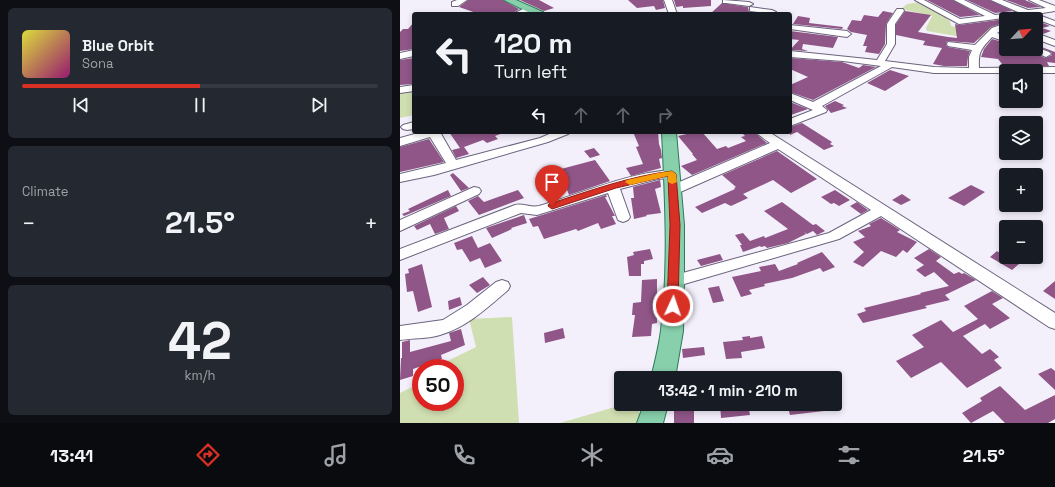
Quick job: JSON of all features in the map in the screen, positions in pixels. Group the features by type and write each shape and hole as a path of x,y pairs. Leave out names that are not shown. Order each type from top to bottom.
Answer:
{"main road":[{"path":"508,0 535,12"},
{"path":"664,371 672,332 674,281 675,225 669,134"},
{"path":"650,423 654,411"}],"street":[{"path":"455,4 463,0"},
{"path":"668,0 672,12"},
{"path":"919,0 959,22 993,17"},
{"path":"958,0 999,20"},
{"path":"995,0 1024,12"},
{"path":"726,1 739,1 751,7 772,12"},
{"path":"1036,1 1055,9"},
{"path":"520,12 527,9"},
{"path":"1033,12 1055,9"},
{"path":"880,62 891,44 891,24 900,11"},
{"path":"1043,19 1055,24"},
{"path":"974,71 974,57 977,48 999,27"},
{"path":"792,28 801,32 824,31 847,34"},
{"path":"820,40 824,31"},
{"path":"991,34 999,37"},
{"path":"1043,39 1055,43"},
{"path":"951,44 977,48"},
{"path":"400,56 412,53"},
{"path":"792,54 808,54 880,62 934,70 1055,70"},
{"path":"814,106 891,64"},
{"path":"400,90 412,88"},
{"path":"792,97 822,110 792,122"},
{"path":"400,142 427,134"},
{"path":"435,134 453,165"},
{"path":"400,178 429,172 536,142 558,134"},
{"path":"765,134 1055,322"},
{"path":"400,255 520,208 537,211 613,187 658,175 672,182 779,144"},
{"path":"613,187 624,217"},
{"path":"400,226 474,191"},
{"path":"674,281 834,236 882,210"},
{"path":"400,333 440,328 452,323 468,314 502,286"}],"green space":[{"path":"920,2 953,20 946,19 950,21 951,26 967,29 990,25 997,27 979,40 927,31 926,28 932,16 937,17 901,9 907,4"},
{"path":"412,90 412,115 400,118 400,92"},
{"path":"512,317 519,423 400,423 400,393 412,387 412,411 464,411 464,359 451,359 476,347 469,319"},
{"path":"614,407 614,411 639,411 641,417 638,423 560,423"}],"building":[{"path":"468,0 503,0 519,9 515,12 473,12 459,7"},
{"path":"520,0 539,0 554,8 544,11"},
{"path":"628,0 663,0 665,8 656,10 654,6 637,8"},
{"path":"674,0 711,0 711,6 676,7"},
{"path":"927,0 953,0 980,15 960,17"},
{"path":"967,0 990,0 1013,11 995,13"},
{"path":"1006,0 1025,0 1041,7 1028,8"},
{"path":"722,3 748,7 749,12 712,12"},
{"path":"883,11 893,13 886,24 885,44 879,54 865,52 867,46 863,46 867,35 851,32 847,29 852,20 861,21 864,15 878,17"},
{"path":"905,11 931,15 918,32 957,38 955,24 959,25 999,20 999,24 991,27 974,43 947,41 946,45 948,47 970,51 967,66 944,66 933,64 942,48 923,45 925,41 896,35 896,24"},
{"path":"798,16 810,18 809,23 843,27 842,29 793,24"},
{"path":"1043,23 1050,26 1043,28"},
{"path":"412,24 412,49 400,51 400,32 403,29 408,29"},
{"path":"1043,28 1051,31 1043,34"},
{"path":"792,31 838,37 833,48 803,44 802,49 808,51 792,50 792,48 799,40 792,39"},
{"path":"992,39 999,41 999,56 1041,56 1045,58 1052,55 1052,53 1043,48 1055,52 1055,63 1047,62 1049,66 1043,66 1043,64 1002,64 998,59 981,57 984,49"},
{"path":"412,58 412,84 400,85 400,60"},
{"path":"792,58 842,62 859,68 863,65 876,67 813,100 792,93 792,84 808,77 792,70"},
{"path":"890,70 909,76 885,91 867,83"},
{"path":"835,101 847,108 831,113 825,106"},
{"path":"792,103 808,109 792,115"},
{"path":"802,123 832,142 830,144 834,146 824,150 797,132 790,135 792,134 792,126"},
{"path":"450,134 500,134 495,136 498,139 487,143 483,140 464,147 469,154 456,158 452,150 460,148"},
{"path":"634,134 658,134 662,158 659,159 661,168 631,176 626,168 643,164 636,147 639,146"},
{"path":"686,134 704,134 717,149 726,146 728,148 746,141 741,137 745,136 743,134 756,134 767,143 692,175 681,166 697,160 678,136"},
{"path":"429,139 444,162 400,172 400,147"},
{"path":"594,148 600,155 590,158 584,151"},
{"path":"777,151 817,179 791,193 773,180 743,194 748,198 731,206 725,203 702,213 695,207 735,189 734,188 736,187 722,175"},
{"path":"595,160 610,181 569,195 566,187 558,190 549,175 562,171 561,169"},
{"path":"453,173 469,188 461,191 450,175"},
{"path":"660,180 661,187 655,189 661,213 646,215 647,216 634,219 631,198 634,198 633,187"},
{"path":"971,185 985,192 964,206 948,198"},
{"path":"448,190 451,196 404,216 402,214 410,211 408,209"},
{"path":"518,190 524,198 479,215 468,201 478,196 484,202"},
{"path":"835,190 850,200 839,206 834,203 831,204 821,197"},
{"path":"902,194 911,200 901,205 892,200"},
{"path":"606,195 607,197 605,197 615,216 612,216 616,224 601,229 598,223 578,231 576,229 544,239 538,226 533,227 529,219"},
{"path":"782,202 813,225 816,224 825,231 817,235 813,231 807,234 804,232 806,234 788,243 767,248 765,246 760,246 743,252 740,245 742,245 735,235 743,233 750,241 764,236 765,238 788,229 764,211"},
{"path":"857,202 868,210 861,214 850,206"},
{"path":"456,206 459,211 444,218 449,229 435,234 430,224 417,230 414,226"},
{"path":"524,215 527,223 511,228 512,229 492,238 486,228"},
{"path":"881,218 900,230 897,232 917,242 907,253 903,250 896,257 881,251 863,267 853,262 864,252 853,242 865,237 858,231 871,226 869,224"},
{"path":"472,236 478,248 490,243 502,261 485,268 480,258 470,262 462,249 457,250 454,243"},
{"path":"650,249 653,259 644,261 644,264 641,264 641,276 629,276 627,257 634,255 633,252"},
{"path":"929,249 941,257 936,261 954,274 959,272 962,274 964,273 976,280 945,295 950,300 925,306 927,308 863,323 857,314 866,311 864,308 949,286 934,272 925,277 916,270 924,265 914,258"},
{"path":"997,251 999,252 999,262 990,257"},
{"path":"822,252 835,267 823,272 820,268 792,278 764,284 765,286 749,290 752,294 741,297 732,277 761,271 759,267 775,264 779,271 798,264 797,263"},
{"path":"720,254 723,260 701,266 697,260"},
{"path":"422,264 432,307 418,312 413,291 407,292 405,274 409,273 408,269"},
{"path":"1002,264 1019,264 1012,270"},
{"path":"483,277 490,285 477,293 469,285"},
{"path":"657,279 657,323 652,324 651,336 632,337 635,315 632,315 633,303 641,302 642,280"},
{"path":"1055,281 1055,299 1043,291"},
{"path":"719,286 724,301 713,303 708,288"},
{"path":"992,291 1003,298 992,304 1010,318 990,329 985,324 963,336 982,354 990,349 999,357 994,360 1002,368 967,388 941,362 911,378 896,361 924,347 912,335 941,320 953,332 978,319 964,306"},
{"path":"460,297 462,305 449,310 448,301"},
{"path":"563,328 565,338 545,343 544,333"},
{"path":"461,329 465,345 441,355 442,359 412,359 412,376 400,380 402,342 410,340 410,352 451,341 449,333"},
{"path":"750,336 750,338 762,336 765,348 741,352 742,358 726,359 723,342 743,340 742,337"},
{"path":"704,347 705,355 683,358 682,349"},
{"path":"1051,368 1055,371 1055,390 1038,374"},
{"path":"1000,386 1025,410 1055,395 1055,419 1048,423 1005,423 993,411 971,423 962,413 982,401 980,398"},
{"path":"674,411 694,411 694,423 674,423"},
{"path":"720,411 749,411 750,415 721,418"},
{"path":"789,411 824,411 790,415"}],"slow traffic":[{"path":"630,182 658,175 672,174 672,182"}],"route":[{"path":"552,206 658,175 672,174 675,225 673,306"}]}
